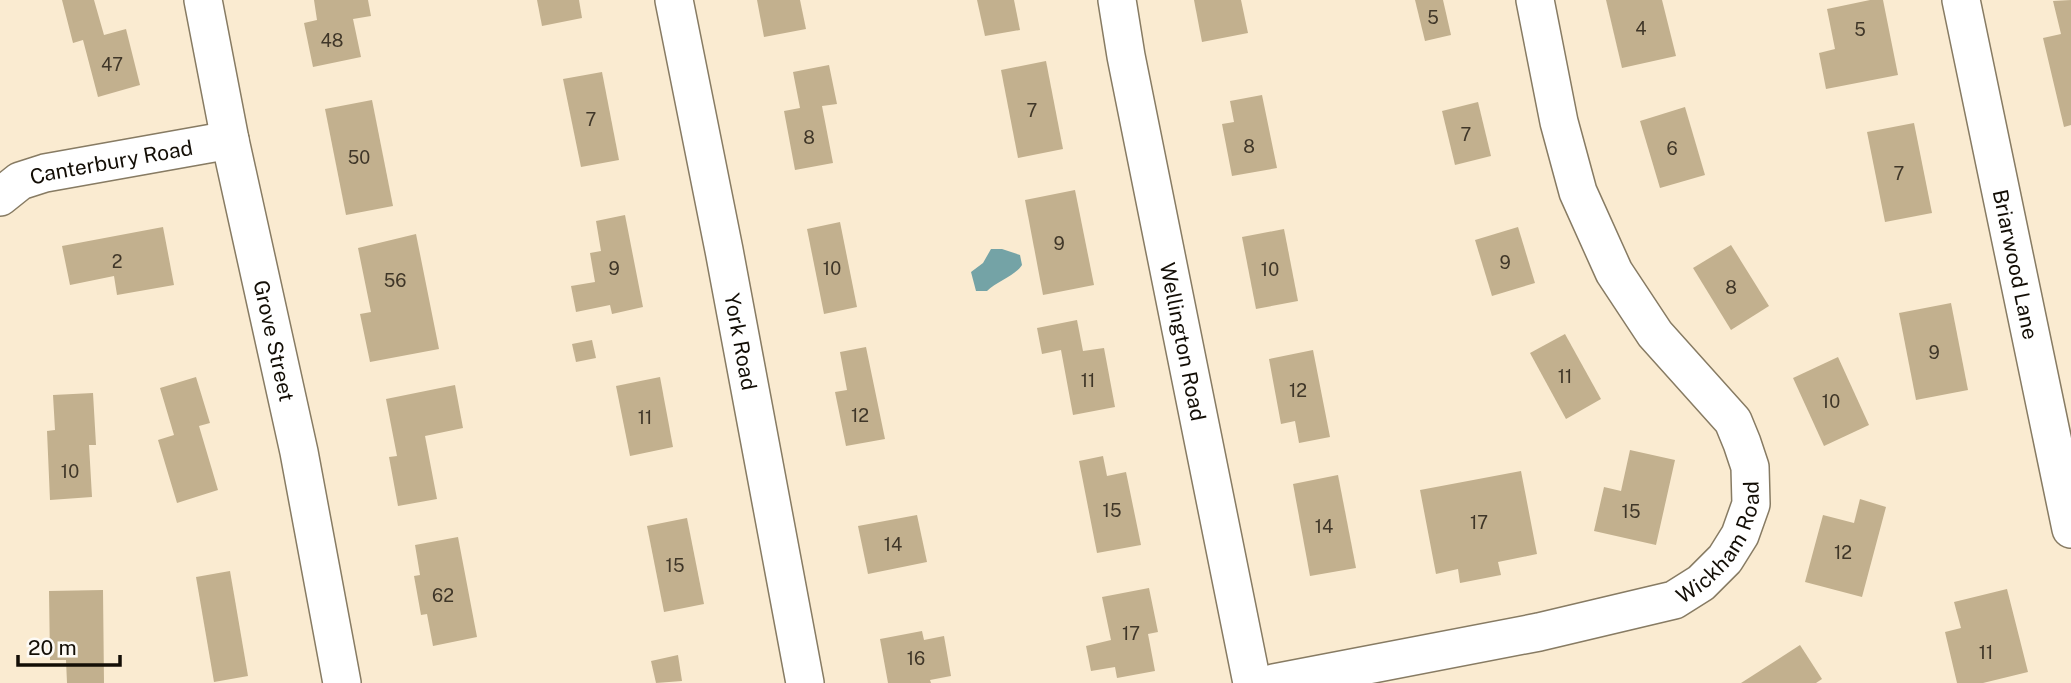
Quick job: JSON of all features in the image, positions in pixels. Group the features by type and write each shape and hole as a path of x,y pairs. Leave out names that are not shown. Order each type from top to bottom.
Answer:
{"street":[{"name":"Grove Street","path":"204,0 230,140 299,452 342,683"},
{"name":"York Road","path":"674,0 740,331 805,683"},
{"name":"Wellington Road","path":"1117,0 1252,683"},
{"name":"Wickham Road","path":"1274,683 1539,632 1674,600 1701,583 1725,559 1740,535 1751,504 1750,467 1742,443 1733,421 1656,334 1614,272 1578,192 1559,122 1535,0"},
{"name":"Briarwood Lane","path":"1961,0 2071,530"},
{"name":"Canterbury Road","path":"0,197 20,181 45,173 230,140"}],"water":[{"path":"991,249 1002,249 1020,255 1022,265 987,291 976,291 971,272 983,263"}],"building":[{"path":"62,0 94,0 104,35 126,29 140,85 98,97 83,40 73,43"},
{"path":"314,0 368,0 371,16 353,19 361,57 313,67 304,23 317,20"},
{"path":"537,0 579,0 582,18 542,26"},
{"path":"757,0 800,0 806,29 764,37"},
{"path":"977,0 1014,0 1020,30 985,36"},
{"path":"1194,0 1241,0 1248,33 1202,42"},
{"path":"1415,0 1443,0 1451,35 1425,41"},
{"path":"1606,0 1662,0 1676,56 1622,68"},
{"path":"1883,0 1898,75 1826,89 1819,53 1835,49 1827,9"},
{"path":"2071,0 2071,125 2064,127 2043,38 2061,34 2053,1"},
{"path":"1046,61 1063,149 1018,158 1001,70"},
{"path":"829,65 837,104 822,106 833,163 795,170 784,111 800,108 793,72"},
{"path":"602,72 619,160 581,167 563,79"},
{"path":"1262,95 1277,168 1232,176 1222,124 1234,122 1230,101"},
{"path":"372,100 393,206 346,215 325,109"},
{"path":"1478,102 1491,156 1455,165 1442,111"},
{"path":"1685,107 1705,175 1660,188 1640,121"},
{"path":"1914,123 1932,213 1885,222 1867,132"},
{"path":"1075,190 1094,285 1043,295 1025,200"},
{"path":"625,215 643,307 612,314 610,305 576,312 571,286 595,282 590,253 601,251 596,221"},
{"path":"840,222 857,307 824,314 807,229"},
{"path":"163,227 174,285 117,295 114,276 70,285 62,246"},
{"path":"1518,227 1535,283 1492,296 1475,240"},
{"path":"1284,229 1298,301 1256,309 1242,237"},
{"path":"416,234 439,349 370,362 360,314 371,312 358,248"},
{"path":"1731,245 1769,306 1731,330 1693,268"},
{"path":"1951,303 1968,390 1916,400 1899,313"},
{"path":"1077,320 1083,351 1104,348 1115,407 1073,415 1061,350 1042,354 1037,328"},
{"path":"1565,334 1601,399 1566,419 1530,353"},
{"path":"592,340 596,358 576,362 572,344"},
{"path":"866,347 885,439 846,446 835,392 847,390 840,352"},
{"path":"1313,350 1330,437 1299,443 1295,421 1281,424 1269,359"},
{"path":"1838,357 1869,425 1824,446 1793,378"},
{"path":"196,377 210,423 199,426 218,490 177,503 158,440 174,435 160,388"},
{"path":"660,377 673,447 630,456 616,386"},
{"path":"455,385 463,428 425,436 437,499 398,506 389,457 397,456 386,399"},
{"path":"93,393 96,445 89,445 92,497 50,500 47,431 55,430 53,395"},
{"path":"1630,450 1675,460 1656,545 1594,531 1604,487 1621,491"},
{"path":"1103,456 1107,476 1126,472 1141,545 1097,553 1079,461"},
{"path":"1521,471 1537,554 1498,562 1501,575 1460,583 1458,569 1436,574 1420,490"},
{"path":"1338,475 1356,568 1310,576 1293,484"},
{"path":"1860,499 1886,507 1862,597 1805,582 1823,515 1854,523"},
{"path":"917,515 927,562 868,574 858,526"},
{"path":"687,518 704,604 664,612 647,526"},
{"path":"458,537 477,637 433,646 427,614 421,615 414,576 420,575 415,545"},
{"path":"230,571 248,676 214,682 196,577"},
{"path":"1149,588 1158,632 1148,634 1155,671 1117,678 1115,667 1091,671 1086,646 1111,640 1102,597"},
{"path":"2007,589 2028,672 1983,683 1957,683 1945,632 1961,628 1954,602"},
{"path":"103,590 104,683 67,683 66,660 50,660 49,591"},
{"path":"922,631 924,640 944,636 951,676 930,680 931,683 888,683 880,639"},
{"path":"1800,645 1822,679 1816,683 1741,683"},
{"path":"678,655 682,681 656,683 651,661"}]}
